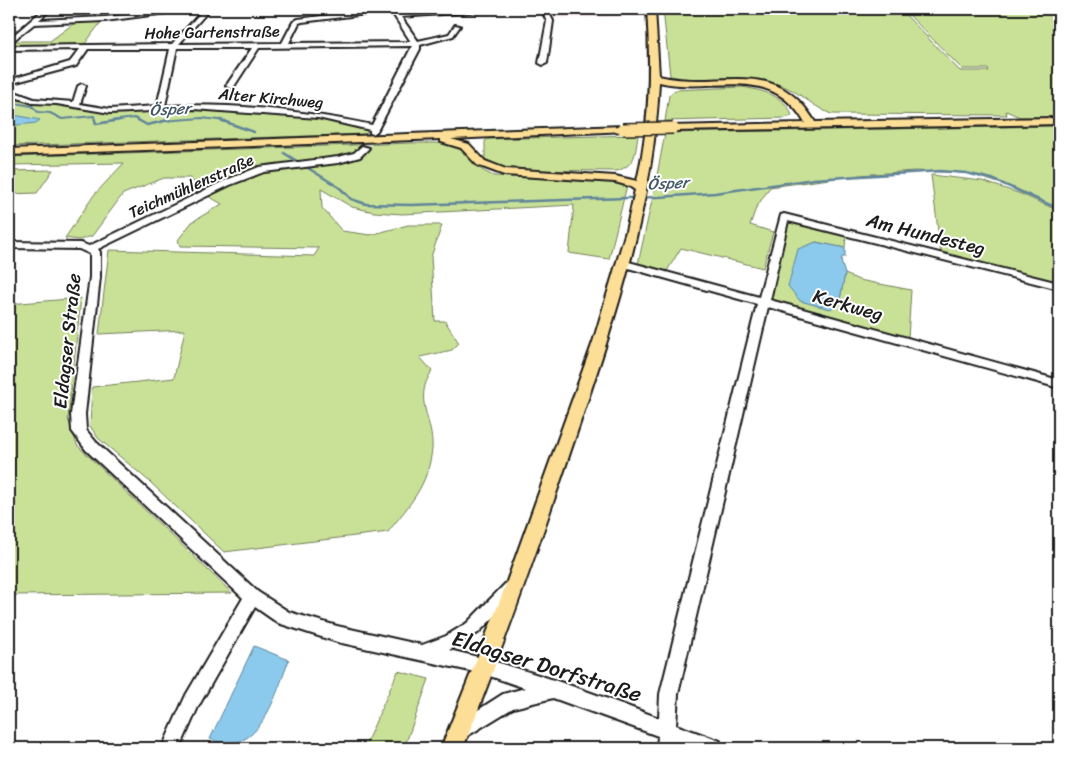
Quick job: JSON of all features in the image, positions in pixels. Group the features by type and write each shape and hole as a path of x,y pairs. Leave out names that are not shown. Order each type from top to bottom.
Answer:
{"main road":[{"path":"455,740 484,666 586,382 624,264 640,189 637,167 653,94 651,9"},
{"path":"654,78 688,83"},
{"path":"653,94 668,86 688,83 747,82 763,85 790,96 811,124"},
{"path":"803,111 848,123"},
{"path":"9,152 623,129 848,123 1059,121"},
{"path":"472,135 473,153"},
{"path":"427,137 465,146 481,163 504,172 588,176 625,181 640,189"},
{"path":"588,176 637,167"}],"street":[{"path":"9,42 48,9"},
{"path":"31,22 105,20 194,9"},
{"path":"160,109 174,46 206,9"},
{"path":"285,44 296,22 300,20 392,9 416,44"},
{"path":"398,16 482,9"},
{"path":"543,63 550,21 544,9"},
{"name":"Hohe Gartenstraße","path":"9,48 416,44 451,35 457,26"},
{"name":"Alter Kirchweg","path":"9,92 28,100 110,111 194,107 318,116 373,129 416,48 416,44"},
{"path":"230,86 257,45"},
{"path":"9,82 73,64 86,47"},
{"path":"76,105 82,86"},
{"name":"Teichmühlenstraße","path":"90,249 227,183 262,169 307,164 357,155 365,148"},
{"name":"Am Hundesteg","path":"762,301 784,218 1059,286"},
{"name":"Eldagser Straße","path":"9,245 81,246 95,252 95,277 78,414 79,431 91,446 252,597"},
{"name":"Kerkweg","path":"624,264 1059,384"},
{"path":"666,748 669,694 762,301"},
{"path":"421,652 451,643 476,627 512,588"},
{"path":"171,748 192,701 252,597"},
{"name":"Eldagser Dorfstraße","path":"252,597 284,618 337,634 484,666 667,729 713,748"},
{"path":"455,740 509,700 553,690"}],"shaded area":[{"path":"545,9 645,9 646,16 552,18"}],"green space":[{"path":"663,9 900,9 960,71 989,71 988,69 962,69 905,11 1059,9 1059,117 1020,117 1006,111 1007,115 831,114 782,85 774,83 734,78 695,79 670,76"},
{"path":"98,20 101,22 84,45 9,45 15,41 50,41 77,21"},
{"path":"742,87 764,92 778,98 789,109 792,116 785,118 665,121 669,95 675,90"},
{"path":"9,96 21,101 124,113 189,109 317,117 368,130 366,134 9,146"},
{"path":"1059,126 1059,209 1015,188 966,173 914,171 859,175 770,187 756,208 750,225 773,232 763,268 681,248 667,271 638,264 665,133"},
{"path":"638,135 632,161 617,171 510,170 485,159 485,141 488,139"},
{"path":"437,143 456,147 466,154 478,167 494,176 612,182 627,185 609,259 569,253 574,205 402,214 374,212 352,207 321,189 322,208 342,231 370,235 408,225 442,225 431,257 435,321 445,321 459,343 452,350 420,357 432,371 426,381 424,391 425,410 432,439 427,474 417,494 388,532 224,552 150,482 98,438 90,426 92,387 174,378 185,330 99,334 109,250 314,256 319,248 180,246 178,240 192,222 222,204 208,196 190,178 164,178 123,194 92,236 79,240 65,238 94,195 124,163 9,165 9,157"},
{"path":"53,170 37,193 9,194 9,171"},
{"path":"931,175 982,181 1021,194 1059,211 1059,283 941,254"},
{"path":"789,221 846,235 845,248 816,242 839,304 845,274 859,280 911,290 908,338 775,301 768,294 786,222"},
{"path":"81,298 68,419 77,445 232,593 9,595 9,304"},
{"path":"398,671 429,679 404,748 364,748"}],"water":[{"path":"9,114 40,120 36,123 9,126"},
{"path":"816,242 845,248 845,257 842,257 841,261 845,274 839,305 830,309 800,301 788,286 798,249"},
{"path":"254,646 289,660 270,708 264,720 247,737 230,743 210,739"}],"waterway":[{"name":"Ösper","path":"9,102 32,106 38,112 50,113 62,119 94,116 95,121"},
{"name":"Ösper","path":"112,121 134,118 138,120"},
{"name":"Ösper","path":"166,121 202,118 221,120"},
{"name":"Ösper","path":"95,120 96,124 120,120"},
{"name":"Ösper","path":"138,120 147,125 166,121"},
{"name":"Ösper","path":"221,120 226,121"},
{"name":"Ösper","path":"221,120 254,132"},
{"name":"Ösper","path":"284,153 340,188 351,199 366,204 411,205 659,197 715,193 814,179 940,171 966,173 992,179 1059,209"}],"tunnel":[{"path":"365,148 373,131"}]}
